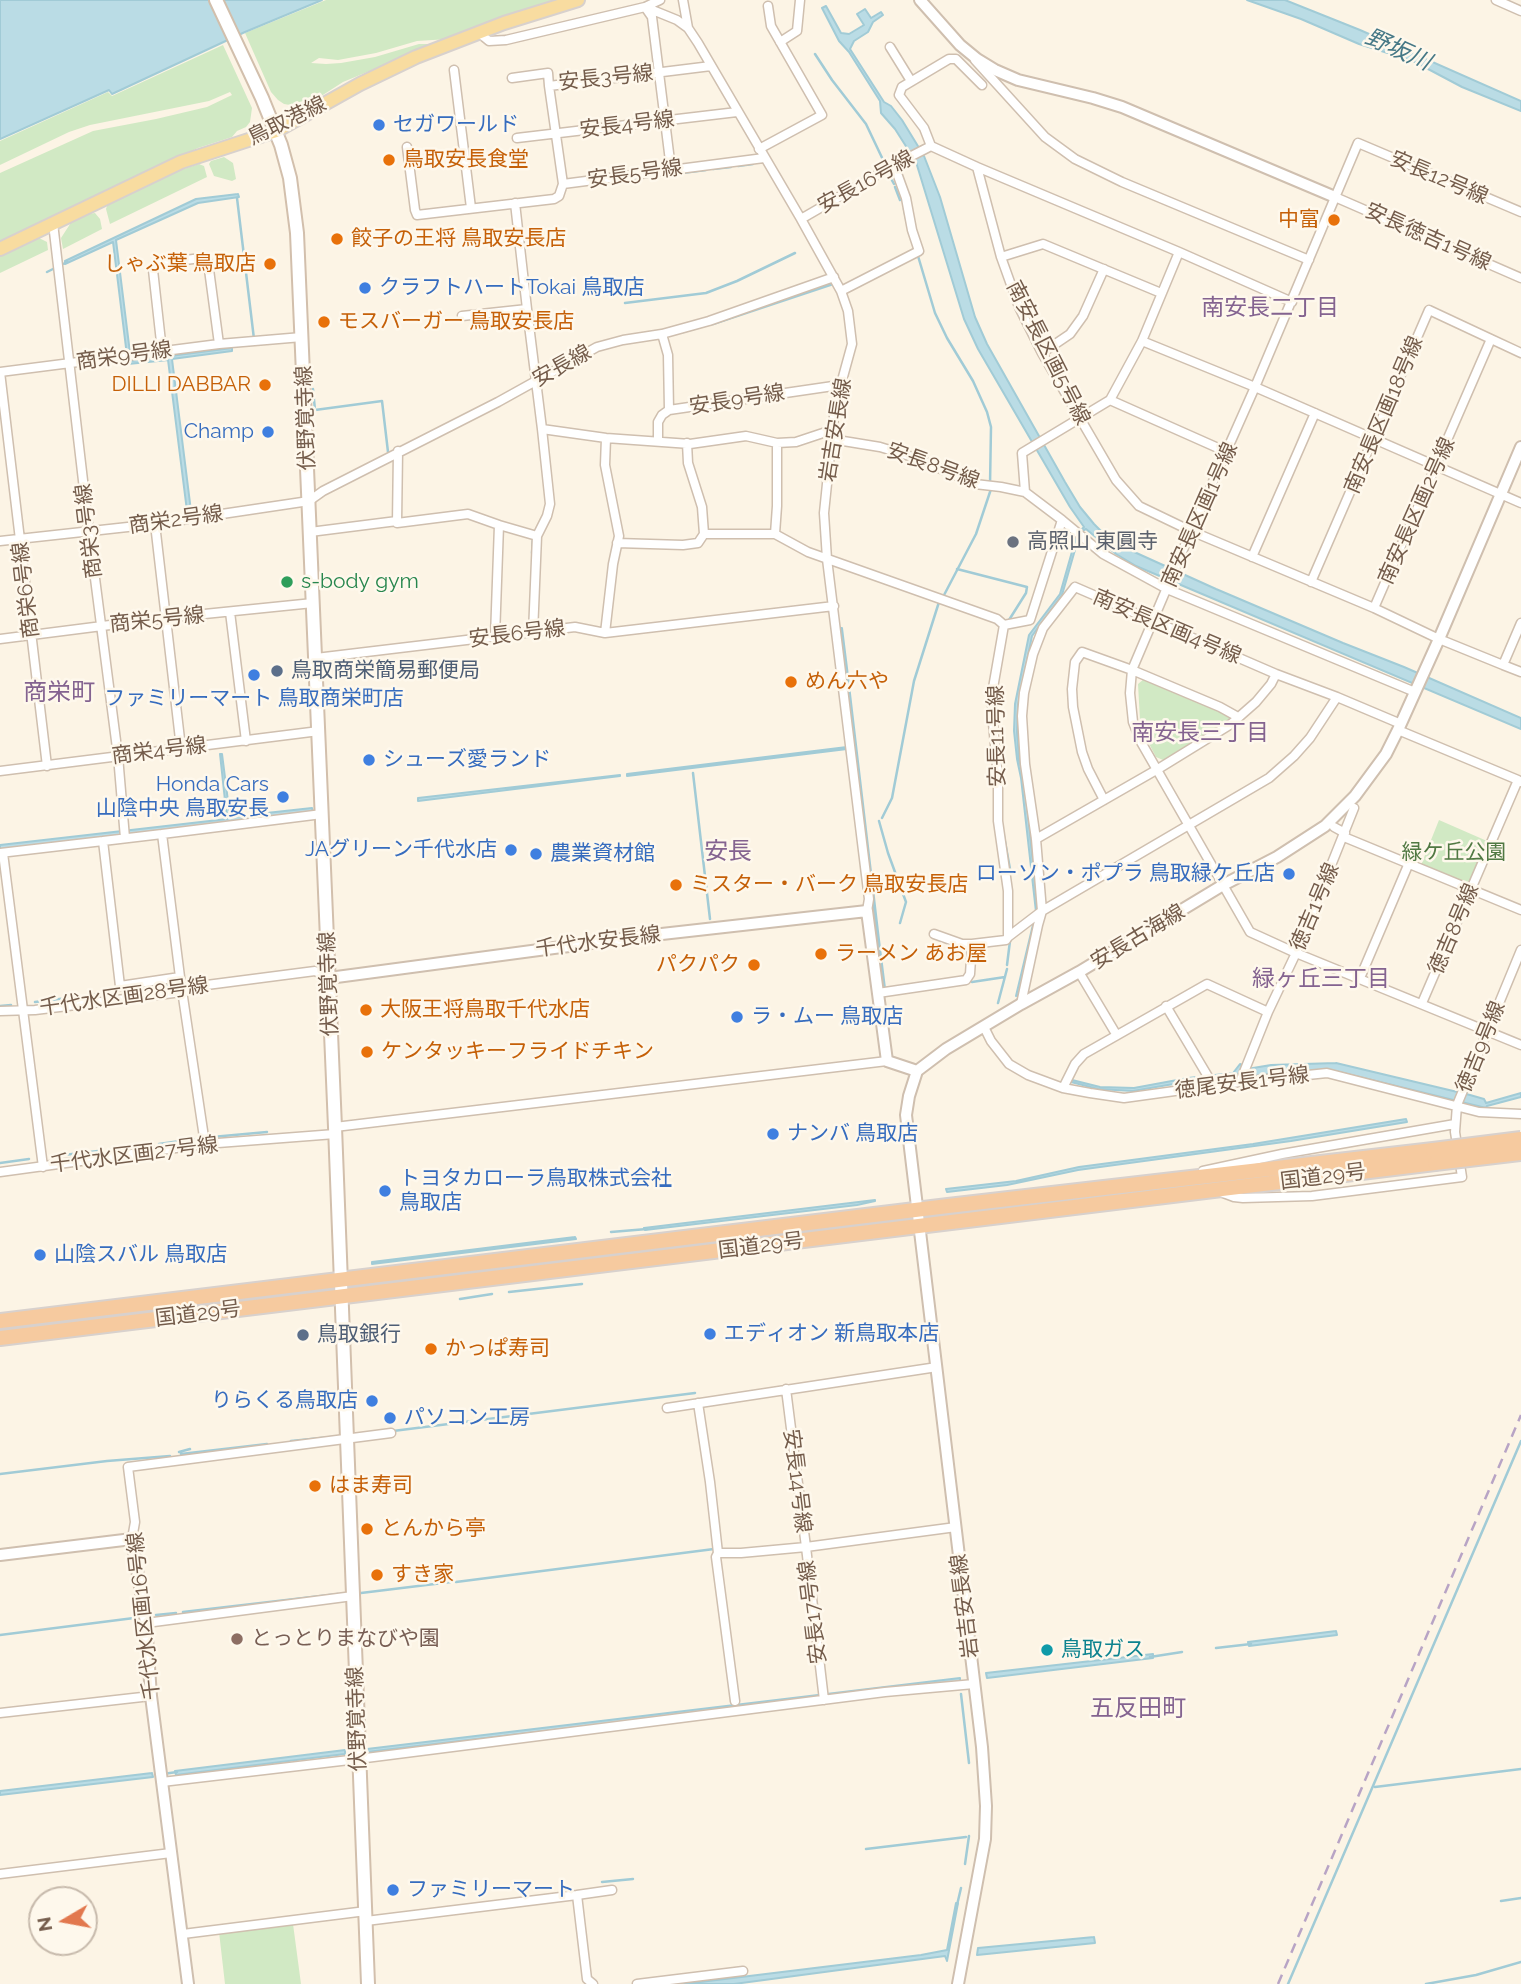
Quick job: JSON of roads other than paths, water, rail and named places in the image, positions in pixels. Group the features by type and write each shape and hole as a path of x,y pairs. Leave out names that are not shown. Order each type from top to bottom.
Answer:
{"highway":[{"name":"国道29号","path":"0,1338 1216,1190 1434,1157 1521,1139"},
{"name":"国道29号","path":"0,1321 1177,1180 1434,1157 1521,1153"}],"main road":[{"name":"伏野覚寺線","path":"216,0 262,98 286,161 293,195 299,255 368,1984"},
{"name":"鳥取港線","path":"0,248 181,162 276,131 397,65 478,32 578,0"}],"street":[{"path":"478,32 489,41 506,40 645,7 660,0"},
{"path":"682,0 688,28"},
{"path":"780,42 797,31 800,0"},
{"path":"920,0 1035,127 1075,159 1122,183 1309,260"},
{"path":"1496,0 1521,11"},
{"path":"759,149 821,115 771,26 768,6"},
{"path":"645,7 677,20 688,28"},
{"path":"645,7 652,17 671,169"},
{"name":"岩吉安長線","path":"688,28 834,277 848,311 852,344 835,406 824,513 827,559 869,899 867,911 887,1061"},
{"path":"960,45 986,66 1005,75 1122,107 1335,197"},
{"path":"890,47 911,81"},
{"path":"982,85 956,59 949,59 902,87 898,95 924,128 931,146 1292,302"},
{"name":"安長3号線","path":"512,78 548,73 549,86 711,66"},
{"path":"454,70 471,208"},
{"name":"安長5号線","path":"549,86 563,184 764,158"},
{"name":"安長4号線","path":"517,138 737,112"},
{"name":"南安長区画1号線","path":"1358,143 1132,670 1129,693 1133,722 1141,742 1251,932 1521,1045"},
{"name":"安長12号線","path":"1358,143 1521,212"},
{"name":"安長16号線","path":"801,219 931,146"},
{"path":"407,147 417,215 557,198 563,184"},
{"path":"841,291 919,251 906,198 894,165"},
{"name":"南安長区画5号線","path":"976,167 1001,257 1020,307 1042,353 1116,480 1139,506 1191,531"},
{"name":"安長徳吉1号線","path":"1335,197 1521,278"},
{"path":"515,203 550,504 546,520 537,536 533,633"},
{"name":"商栄3号線","path":"53,223 118,756 125,838"},
{"path":"1001,257 1043,243 1161,293"},
{"path":"1026,492 1022,453 1110,400 1142,341 1179,252"},
{"path":"162,351 153,270 158,263 202,258 208,262 219,344"},
{"path":"1042,353 1070,334 1083,316 1104,269"},
{"name":"安長線","path":"309,501 323,491 498,402 597,347 662,334 735,313 834,277"},
{"path":"462,316 527,309"},
{"name":"南安長区画18号線","path":"1311,582 1429,310 1491,339"},
{"path":"662,334 668,355 669,411"},
{"name":"商栄9号線","path":"0,372 219,344 302,337"},
{"path":"1491,339 1521,353"},
{"name":"南安長区画2号線","path":"1191,531 1374,608 1491,339"},
{"path":"1142,341 1255,387 1521,503"},
{"name":"商栄6号線","path":"0,372 47,766"},
{"name":"安長9号線","path":"658,441 657,422 669,411 841,385"},
{"path":"1110,400 1227,452"},
{"path":"1252,557 1315,414"},
{"name":"安長8号線","path":"542,429 606,438 687,443 747,436 777,443 796,442 832,435 880,447 916,458 975,484 1026,492 1103,554 1167,589 1416,690"},
{"path":"605,634 609,587 619,536 605,465 606,438"},
{"path":"617,543 698,543 704,534 702,507 688,463 687,443"},
{"path":"775,534 777,443"},
{"path":"1439,639 1521,447"},
{"path":"397,521 398,451"},
{"name":"商栄2号線","path":"0,541 155,524 309,501"},
{"path":"310,532 468,514 537,536"},
{"path":"1030,620 1062,520"},
{"path":"155,524 181,748"},
{"path":"495,637 499,525"},
{"path":"704,534 775,534 808,552 997,619 1004,625 1030,620 1043,628"},
{"name":"南安長区画4号線","path":"1021,1004 1042,911 1036,839 1025,764 1022,716 1024,693 1033,654 1043,628 1075,587 1276,674 1337,697 1519,781"},
{"name":"商栄5号線","path":"0,639 313,603"},
{"name":"安長6号線","path":"316,658 575,627 605,634 834,606"},
{"path":"1374,608 1439,639 1521,672"},
{"path":"230,612 246,741"},
{"path":"1503,665 1521,623"},
{"name":"安長11号線","path":"1004,625 993,688 992,712 998,778 998,821 1008,891 1008,937"},
{"name":"安長古海線","path":"917,1072 946,1049 1223,885 1277,857 1325,826 1355,796 1386,754 1439,639"},
{"path":"1104,800 1088,769 1077,735 1072,689 1075,662 1082,652 1132,670 1238,717"},
{"path":"1036,839 1231,724 1256,702 1276,674"},
{"path":"934,934 962,944 1006,940 1042,911 1256,786 1281,768 1310,738 1337,697"},
{"name":"商栄4号線","path":"0,771 318,731"},
{"name":"徳吉8号線","path":"1422,1003 1519,781"},
{"name":"徳吉1号線","path":"1240,1082 1268,1012 1296,953 1354,808"},
{"path":"43,1167 1,853 322,814"},
{"path":"1334,827 1345,835 1521,910"},
{"path":"162,834 205,1144"},
{"path":"103,841 121,999"},
{"path":"1360,978 1409,863"},
{"name":"千代水安長線","path":"329,978 644,936 867,911"},
{"path":"878,993 965,980 970,974 972,944"},
{"name":"徳吉9号線","path":"1216,1190 1243,1198 1290,1197 1462,1177 1455,1124 1458,1104 1521,950"},
{"name":"千代水区画28号線","path":"0,1012 182,992 199,986 315,971 329,978"},
{"path":"1079,972 1116,1034"},
{"path":"120,986 180,977"},
{"path":"1063,1088 1075,1064 1084,1054 1206,984 1268,1012"},
{"path":"1166,1006 1213,1086"},
{"name":"徳尾安長1号線","path":"984,1027 1009,1064 1028,1075 1063,1088 1124,1098 1327,1073 1458,1104 1479,1112 1521,1114"},
{"path":"887,1061 917,1072"},
{"name":"千代水区画27号線","path":"0,1172 205,1144 268,1140 887,1061"},
{"name":"岩吉安長線","path":"917,1072 906,1115 982,1747 986,1806 985,1839 958,1984"},
{"path":"1177,1180 1238,1162 1455,1124"},
{"path":"667,1408 937,1367"},
{"name":"安長14号線","path":"786,1389 806,1547 956,1527"},
{"path":"698,1403 710,1482 718,1553 716,1557 735,1701"},
{"path":"347,1440 391,1433"},
{"name":"千代水区画16号線","path":"188,1984 151,1696 146,1623 132,1539 135,1522 128,1467 347,1440"},
{"path":"0,1555 132,1539"},
{"name":"安長17号線","path":"718,1553 806,1547 824,1700"},
{"path":"146,1623 353,1596"},
{"path":"162,1782 885,1692 974,1684"},
{"path":"0,1713 151,1696"},
{"path":"0,1874 171,1853"},
{"path":"183,1934 612,1890"},
{"path":"577,1895 587,1979 593,1984"},
{"path":"637,1984 743,1971"}],"water":[{"path":"0,0 322,0 245,32 112,94 109,90 0,139"},
{"name":"野坂川","path":"1247,0 1285,0 1360,30 1521,101 1521,111 1462,87 1413,61 1359,44"},
{"path":"826,6 841,33 849,34 864,25 857,14 865,9 871,18 881,12 883,15 873,22 868,32 854,41 850,49 884,102 891,106 902,120 924,156 940,197 975,317 987,344 1065,482 1094,524 1104,534 1132,551 1521,718 1521,729 1136,566 1116,554 1086,529 1081,530 1084,527 978,349 964,319 916,162 881,113 880,101 839,41 822,8"},
{"path":"238,194 239,197 198,203 116,240 131,361 232,348 232,351 172,359 191,511 187,511 168,360 128,364 113,242 65,264 65,261 196,199"},
{"path":"1077,534 1079,536 1062,595 1032,636 1018,705 1019,759 1024,778 1038,912 1019,995 1016,996 1036,912 1014,731 1015,704 1029,635 1060,594"},
{"path":"840,628 847,668 883,989"},
{"path":"847,749 627,776 627,774"},
{"path":"220,754 230,817 312,808 313,813 0,850 0,845 227,819"},
{"path":"620,776 418,801 418,798"},
{"path":"1336,1063 1470,1095 1484,1099 1486,1103 1521,1093 1521,1097 1486,1108 1335,1071 1214,1077 1133,1091 1098,1089 1071,1082 1072,1080 1100,1087 1134,1088 1233,1073 1240,1064 1241,1070 1271,1065"},
{"path":"1406,1119 1407,1122 1291,1141 1078,1170 1007,1185 947,1192 946,1189 1016,1181 1079,1167 1253,1144"},
{"path":"875,1200 857,1205 644,1228"},
{"path":"576,1239 372,1264 372,1262"},
{"path":"1336,1631 1337,1635 1249,1646 1248,1642"},
{"path":"1153,1654 1153,1658 987,1678 986,1673"},
{"path":"960,1678 960,1682 367,1752 367,1749"},
{"path":"345,1750 345,1754 176,1775 175,1771"},
{"path":"152,1773 153,1777 0,1795 0,1791"},
{"path":"956,1903 947,1961 945,1956 734,1984 684,1984 947,1950"},
{"path":"1094,1937 1095,1943 977,1955 978,1948"}],"waterway":[{"path":"815,54 866,124 885,164"},
{"path":"738,166 753,164"},
{"path":"713,169 731,167"},
{"path":"682,173 706,170"},
{"path":"889,175 894,184"},
{"path":"895,187 900,200"},
{"path":"237,198 254,339"},
{"path":"904,209 907,223"},
{"path":"625,303 706,293 795,253"},
{"path":"918,256 935,313 987,412 991,427 990,485"},
{"path":"47,272 67,262"},
{"path":"713,324 833,284"},
{"path":"683,332 697,328"},
{"path":"313,389 315,410 382,401 388,452"},
{"path":"943,597 976,534 991,489"},
{"path":"532,553 533,538"},
{"path":"957,569 1027,587 1009,620"},
{"path":"882,818 892,798 914,681 939,602"},
{"path":"693,773 710,919"},
{"path":"1001,779 1001,807"},
{"path":"879,821 906,902 900,923"},
{"path":"1003,831 1010,869"},
{"path":"1007,965 1010,941"},
{"path":"998,1003 1007,969"},
{"path":"972,982 1005,977"},
{"path":"184,984 197,983"},
{"path":"126,991 175,984"},
{"path":"35,1002 117,992"},
{"path":"0,1006 11,1005"},
{"path":"212,1137 267,1132"},
{"path":"159,1144 194,1139"},
{"path":"137,1147 149,1145"},
{"path":"108,1150 127,1148"},
{"path":"55,1156 98,1151"},
{"path":"0,1163 29,1159"},
{"path":"611,1232 647,1229"},
{"path":"509,1292 582,1284"},
{"path":"460,1299 492,1294"},
{"path":"393,1431 695,1393"},
{"path":"291,1441 331,1437"},
{"path":"1288,1984 1521,1441"},
{"path":"181,1454 267,1444"},
{"path":"179,1452 190,1449"},
{"path":"0,1474 170,1456"},
{"path":"456,1582 714,1549"},
{"path":"361,1593 451,1582"},
{"path":"183,1612 338,1594"},
{"path":"156,1615 176,1613"},
{"path":"0,1635 134,1618"},
{"path":"1216,1648 1251,1644"},
{"path":"1150,1657 1182,1652"},
{"path":"961,1694 969,1763"},
{"path":"1375,1787 1521,1769"},
{"path":"163,1774 177,1772"},
{"path":"965,1864 969,1836"},
{"path":"866,1849 966,1837"},
{"path":"602,1882 633,1879"},
{"path":"957,1905 961,1888"},
{"path":"1501,1901 1521,1898"},
{"path":"1426,1984 1476,1975 1521,1962"}],"railway":[{"path":"1278,1984 1521,1415"}],"place":[{"name":"セガワールド","path":"379,125"},
{"name":"鳥取安長食堂","path":"389,160"},
{"name":"中富","path":"1334,220"},
{"name":"餃子の王将 鳥取安長店","path":"337,239"},
{"name":"しゃぶ葉 鳥取店","path":"270,264"},
{"name":"クラフトハートTokai 鳥取店","path":"365,288"},
{"name":"モスバーガー 鳥取安長店","path":"324,322"},
{"name":"DILLI DABBAR","path":"265,385"},
{"name":"Champ","path":"268,432"},
{"name":"高照山 東圓寺","path":"1013,542"},
{"name":"s-body gym","path":"287,582"},
{"name":"鳥取商栄簡易郵便局","path":"277,671"},
{"name":"ファミリーマート 鳥取商栄町店","path":"254,675"},
{"name":"めん六や","path":"791,682"},
{"name":"シューズ愛ランド","path":"369,760"},
{"name":"Honda Cars 山陰中央 鳥取安長","path":"283,797"},
{"name":"JAグリーン千代水店","path":"511,850"},
{"name":"農業資材館","path":"536,854"},
{"name":"ローソン・ポプラ 鳥取緑ケ丘店","path":"1289,874"},
{"name":"ミスター・バーク 鳥取安長店","path":"676,885"},
{"name":"ラーメン あお屋","path":"821,954"},
{"name":"パクパク","path":"754,965"},
{"name":"大阪王将鳥取千代水店","path":"366,1010"},
{"name":"ラ・ムー 鳥取店","path":"737,1017"},
{"name":"ケンタッキーフライドチキン","path":"367,1052"},
{"name":"ナンバ 鳥取店","path":"773,1134"},
{"name":"トヨタカローラ鳥取株式会社 鳥取店","path":"385,1191"},
{"name":"山陰スバル 鳥取店","path":"40,1255"},
{"name":"エディオン 新鳥取本店","path":"710,1334"},
{"name":"鳥取銀行","path":"303,1335"},
{"name":"かっぱ寿司","path":"431,1349"},
{"name":"りらくる鳥取店","path":"372,1401"},
{"name":"パソコン工房","path":"390,1418"},
{"name":"はま寿司","path":"315,1486"},
{"name":"とんから亭","path":"367,1529"},
{"name":"すき家","path":"377,1575"},
{"name":"とっとりまなびや園","path":"237,1639"},
{"name":"鳥取ガス","path":"1047,1650"},
{"name":"ファミリーマート","path":"393,1890"}],"district":[{"name":"南安長二丁目","path":"1270,308"},
{"name":"商栄町","path":"59,693"},
{"name":"南安長三丁目","path":"1200,733"},
{"name":"安長","path":"728,852"},
{"name":"緑ヶ丘三丁目","path":"1321,979"},
{"name":"五反田町","path":"1138,1709"}],"park label":[{"name":"緑ケ丘公園","path":"1454,853"}]}
